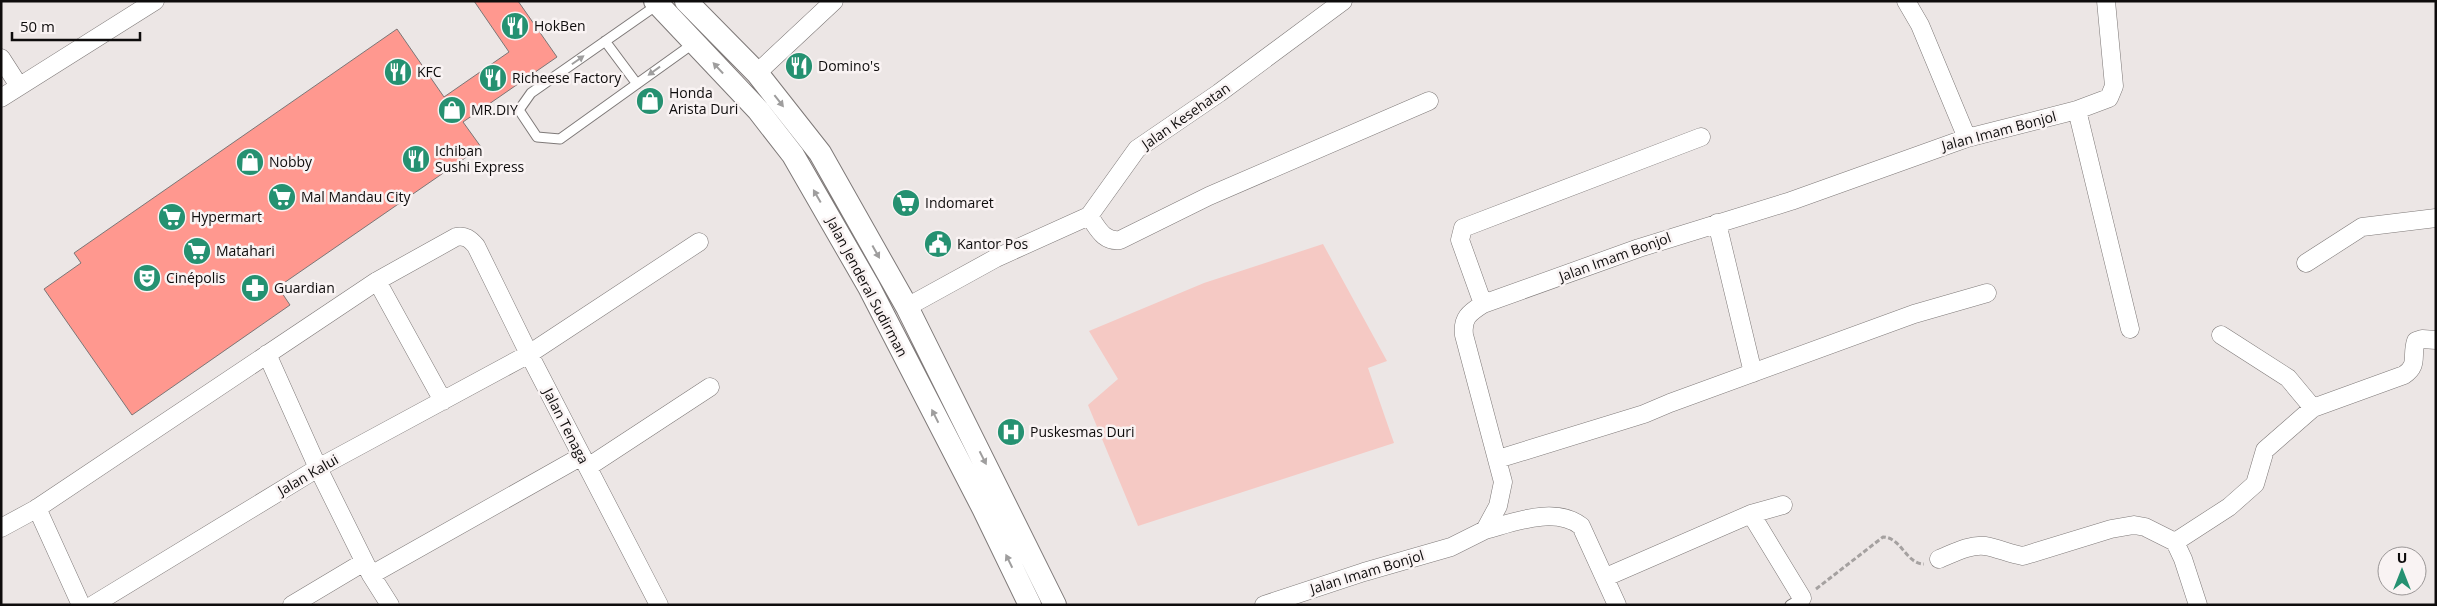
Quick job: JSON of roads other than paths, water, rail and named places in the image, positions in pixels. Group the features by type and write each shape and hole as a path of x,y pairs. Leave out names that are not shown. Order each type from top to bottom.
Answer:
{"street":[{"path":"1,98 155,1"},
{"name":"Jalan Jenderal Sudirman","path":"686,1 757,73 820,153 907,307 1056,605"},
{"path":"757,73 834,1"},
{"name":"Jalan Kesehatan","path":"1089,216 1137,149 1219,93 1343,1"},
{"path":"1906,1 1920,25 1967,138"},
{"name":"Jalan Imam Bonjol","path":"1264,605 1364,572 1451,547 1485,530 1498,506 1503,482 1463,329 1466,315 1483,304 1639,248 1791,200 1967,138 2102,102 2112,94 2114,86 2106,1"},
{"name":"Jalan Jenderal Sudirman","path":"657,3 758,110 793,155 869,287 983,508 1030,605"},
{"path":"1,58 19,86"},
{"path":"907,307 996,258 1089,216 1104,238 1112,241 1120,240 1226,188 1429,101"},
{"path":"2076,110 2130,329"},
{"path":"1483,304 1460,240 1463,228 1701,137"},
{"path":"2306,263 2362,227 2436,218"},
{"path":"836,229 857,219"},
{"path":"1717,223 1753,373"},
{"name":"Jalan Tenaga","path":"377,281 456,237 466,237 476,246 529,354 659,605"},
{"name":"Jalan Kalui","path":"93,605 318,468 529,354 699,242"},
{"path":"1,528 37,508 377,281 443,401"},
{"path":"1498,459 1644,414 1914,314 1987,294"},
{"path":"2221,335 2288,378 2313,408"},
{"path":"2175,542 2228,507 2255,484 2265,450 2313,408 2404,375 2414,365 2416,341 2422,339 2436,340"},
{"path":"267,354 318,468 367,569 390,605"},
{"path":"292,605 585,462 710,387"},
{"path":"1606,576 1751,514 1783,505"},
{"path":"37,508 81,605"},
{"path":"1751,514 1796,601"},
{"path":"1485,530 1527,519 1558,516 1570,518 1581,526 1606,576 1617,605"},
{"path":"1939,559 1977,546 1986,546 2010,554 2024,556 2111,529 2134,525 2145,527 2175,542 2184,559 2198,605"}],"lane":[{"path":"657,3 531,93 520,110 536,137 560,139 694,43"},
{"path":"605,41 637,84"}],"place":[{"name":"HokBen","path":"515,26"},
{"name":"Domino's","path":"799,66"},
{"name":"KFC","path":"398,72"},
{"name":"Richeese Factory","path":"493,78"},
{"name":"Honda Arista Duri","path":"650,101"},
{"name":"MR.DIY","path":"452,110"},
{"name":"Ichiban Sushi Express","path":"416,159"},
{"name":"Nobby","path":"250,162"},
{"name":"Mal Mandau City","path":"282,197"},
{"name":"Indomaret","path":"906,203"},
{"name":"Hypermart","path":"172,217"},
{"name":"Kantor Pos","path":"938,244"},
{"name":"Matahari","path":"197,251"},
{"name":"Cinépolis","path":"147,278"},
{"name":"Guardian","path":"255,288"},
{"name":"Puskesmas Duri","path":"1011,432"}]}
